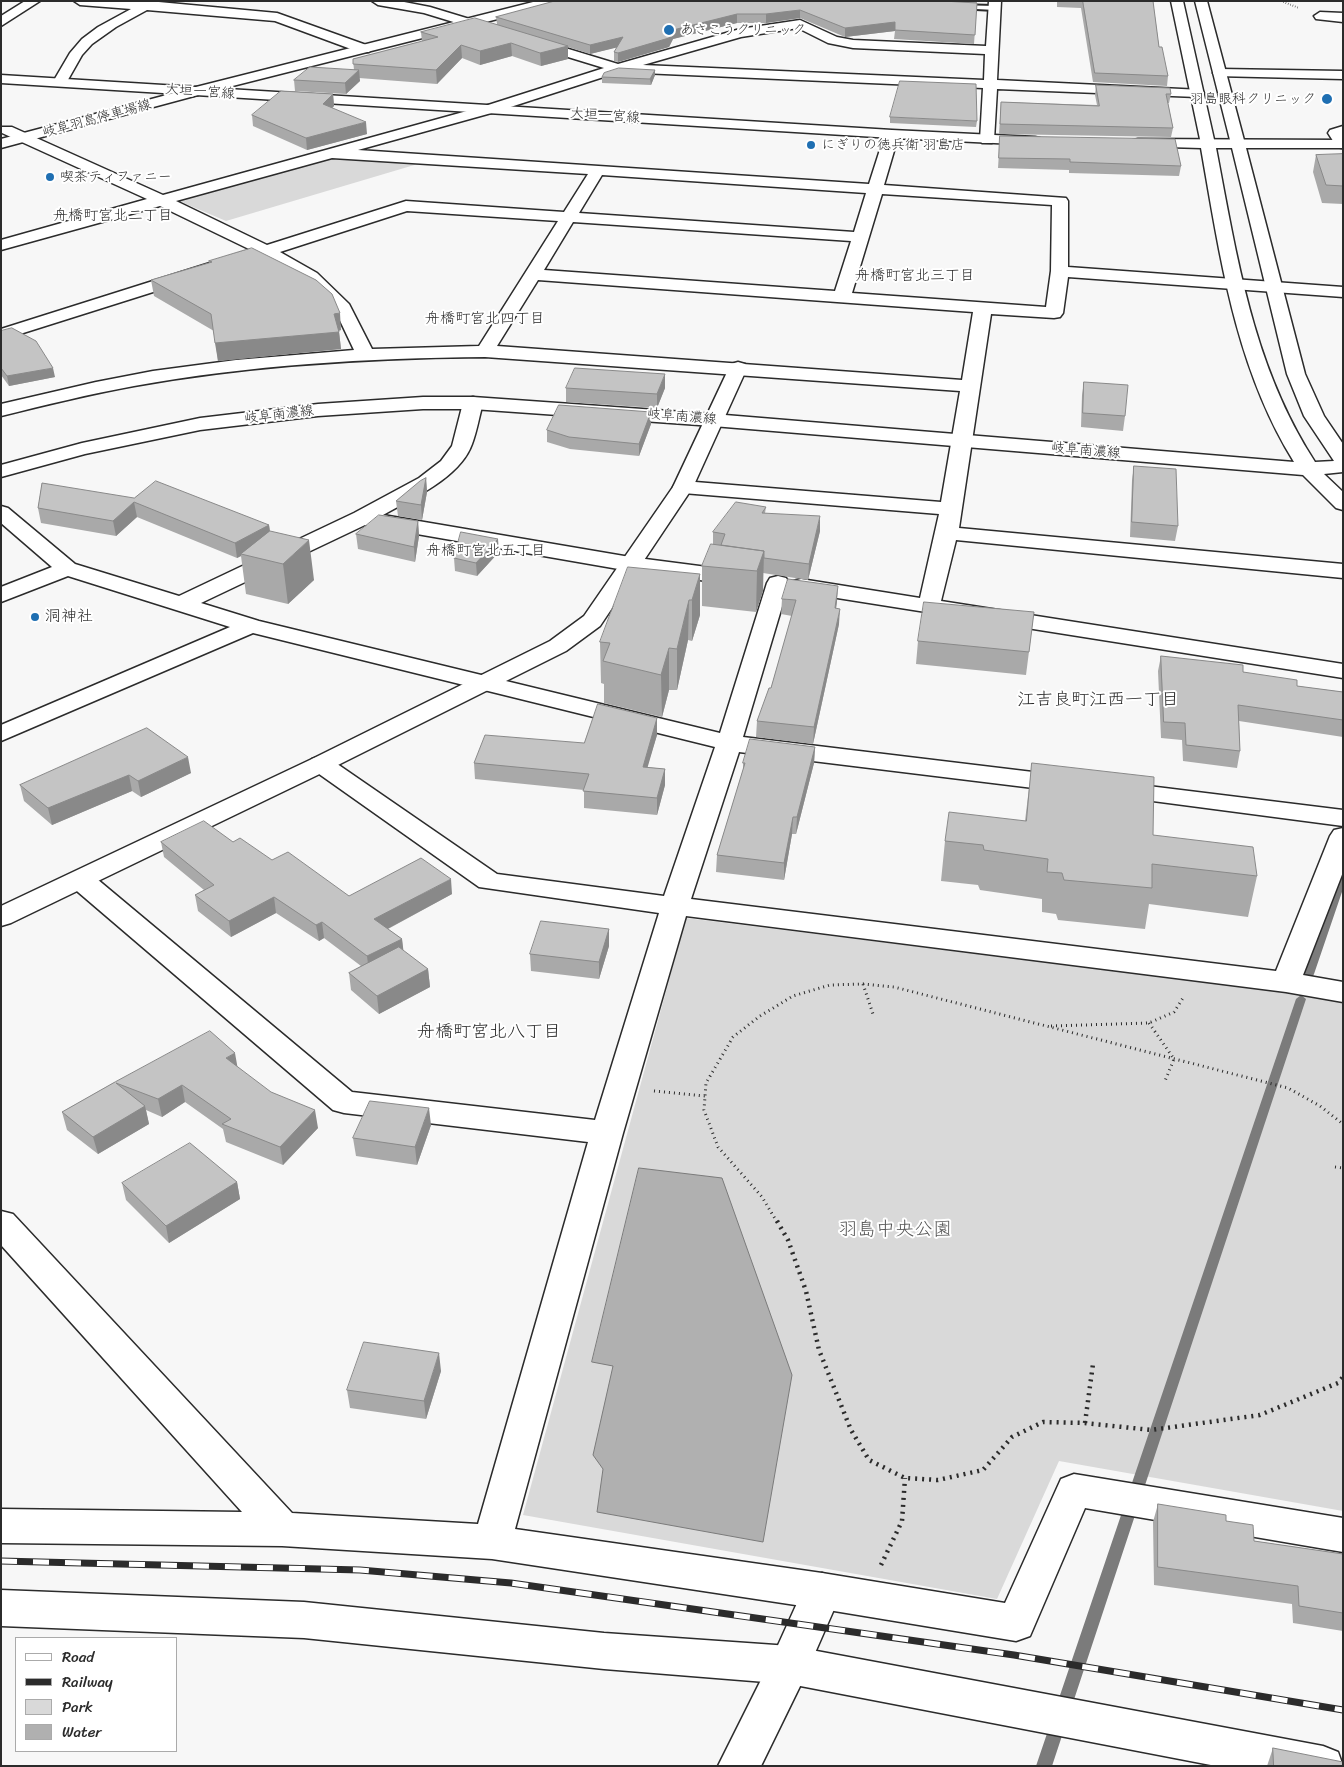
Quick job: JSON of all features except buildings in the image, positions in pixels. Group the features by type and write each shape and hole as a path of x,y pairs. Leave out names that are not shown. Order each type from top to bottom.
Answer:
{"street":[{"path":"1,22 34,1"},
{"path":"80,1 152,3 277,17 364,48"},
{"path":"378,1 426,10 618,68 1197,93"},
{"name":"岐阜羽島停車場線","path":"3,135 160,89 514,1"},
{"name":"岐阜羽島停車場線","path":"26,138 193,92 553,1"},
{"path":"1177,1 1208,144 1234,284 1259,372 1277,418 1309,469 1343,504"},
{"path":"1201,1 1296,374 1314,416 1343,460"},
{"path":"60,82 67,74 78,50 99,30 152,3"},
{"path":"987,140 995,4"},
{"path":"1,8 21,10"},
{"path":"800,24 802,9"},
{"path":"1320,16 1338,16 1343,18"},
{"path":"1,245 490,109 618,68 740,33 800,24 833,40 853,44 992,50"},
{"path":"1220,73 1343,75"},
{"name":"大垣一宮線","path":"1,80 60,82 193,92 987,140 1045,141"},
{"path":"1343,130 1336,133 1343,144"},
{"path":"842,298 892,134"},
{"path":"3,135 26,138 161,200 265,250 311,277 343,308 365,353"},
{"path":"1122,142 1343,144"},
{"path":"332,153 1060,201 1060,271 1054,313 533,274"},
{"path":"485,351 598,170"},
{"path":"1,335 406,206 860,237"},
{"path":"1060,271 1343,292"},
{"path":"929,605 947,533 960,442 983,308"},
{"path":"1,410 152,377 220,367 365,353 485,351 970,386"},
{"path":"1,918 485,683 558,646 592,621 683,487 738,368"},
{"name":"岐阜南濃線","path":"1,471 91,447 200,424 318,410 423,403 473,403 713,420 960,442 1309,469 1343,466"},
{"path":"179,605 362,518 426,482 448,465 462,446 473,403"},
{"path":"683,487 950,509"},
{"path":"1,512 67,569 179,605 251,626 729,742 1343,818"},
{"path":"362,518 630,564 929,605 1343,671"},
{"path":"947,533 1343,571"},
{"path":"1,595 67,569"},
{"path":"492,1542 607,1133 675,906 729,742 778,583"},
{"path":"1,734 251,626"},
{"path":"321,764 488,880 675,906 1286,982 1343,992"},
{"path":"1286,982 1343,836"},
{"path":"81,880 344,1102 607,1133"},
{"path":"1,1223 282,1529"},
{"path":"1,1526 282,1529 492,1542 822,1591 1016,1623 1074,1490 1343,1535"},
{"path":"739,1766 790,1665 822,1591"},
{"path":"1,1608 304,1620 604,1651 790,1665 1323,1766"}],"lane":[{"path":"948,6 995,4"}],"path":[{"path":"863,984 873,1014"},
{"path":"1343,1124 1320,1106 1288,1088 894,987 863,984 830,985 793,996 760,1016 733,1037 706,1083 704,1110 718,1148 762,1197 788,1240 806,1291 819,1350 851,1430 868,1460 905,1478 938,1480 983,1470 1012,1437 1043,1422 1085,1423 1151,1430 1260,1415 1338,1383 1343,1377"},
{"path":"1046,1026 1149,1023 1174,1012 1188,991"},
{"path":"1149,1023 1174,1059"},
{"path":"1165,1081 1174,1059"},
{"path":"650,1090 705,1096"},
{"path":"1335,1167 1343,1168"},
{"path":"1085,1423 1093,1364"},
{"path":"879,1568 902,1521 905,1478"}],"green space":[{"path":"333,156 421,163 226,221 179,201"},
{"name":"羽島中央公園","path":"686,918 1343,999 1343,1511 1059,1461 997,1599 523,1515"}],"water":[{"path":"639,1168 722,1178 792,1375 763,1542 597,1512 603,1469 593,1455 613,1366 592,1362"}],"waterway":[{"path":"1309,974 1343,874"},
{"path":"1044,1766 1301,999"}],"railway":[{"path":"1,1561 360,1570 511,1583 1014,1655 1343,1710"}],"place":[{"name":"あさこうクリニック","path":"669,30"},
{"name":"羽島眼科クリニック","path":"1327,99"},
{"name":"にぎりの徳兵衛 羽島店","path":"811,145"},
{"name":"喫茶ティファニー","path":"50,177"},
{"name":"洞神社","path":"35,617"}],"district":[{"name":"舟橋町宮北二丁目","path":"113,216"},
{"name":"舟橋町宮北三丁目","path":"915,276"},
{"name":"舟橋町宮北四丁目","path":"485,319"},
{"name":"舟橋町宮北五丁目","path":"486,551"},
{"name":"江吉良町江西一丁目","path":"1098,700"},
{"name":"舟橋町宮北八丁目","path":"489,1032"}]}
